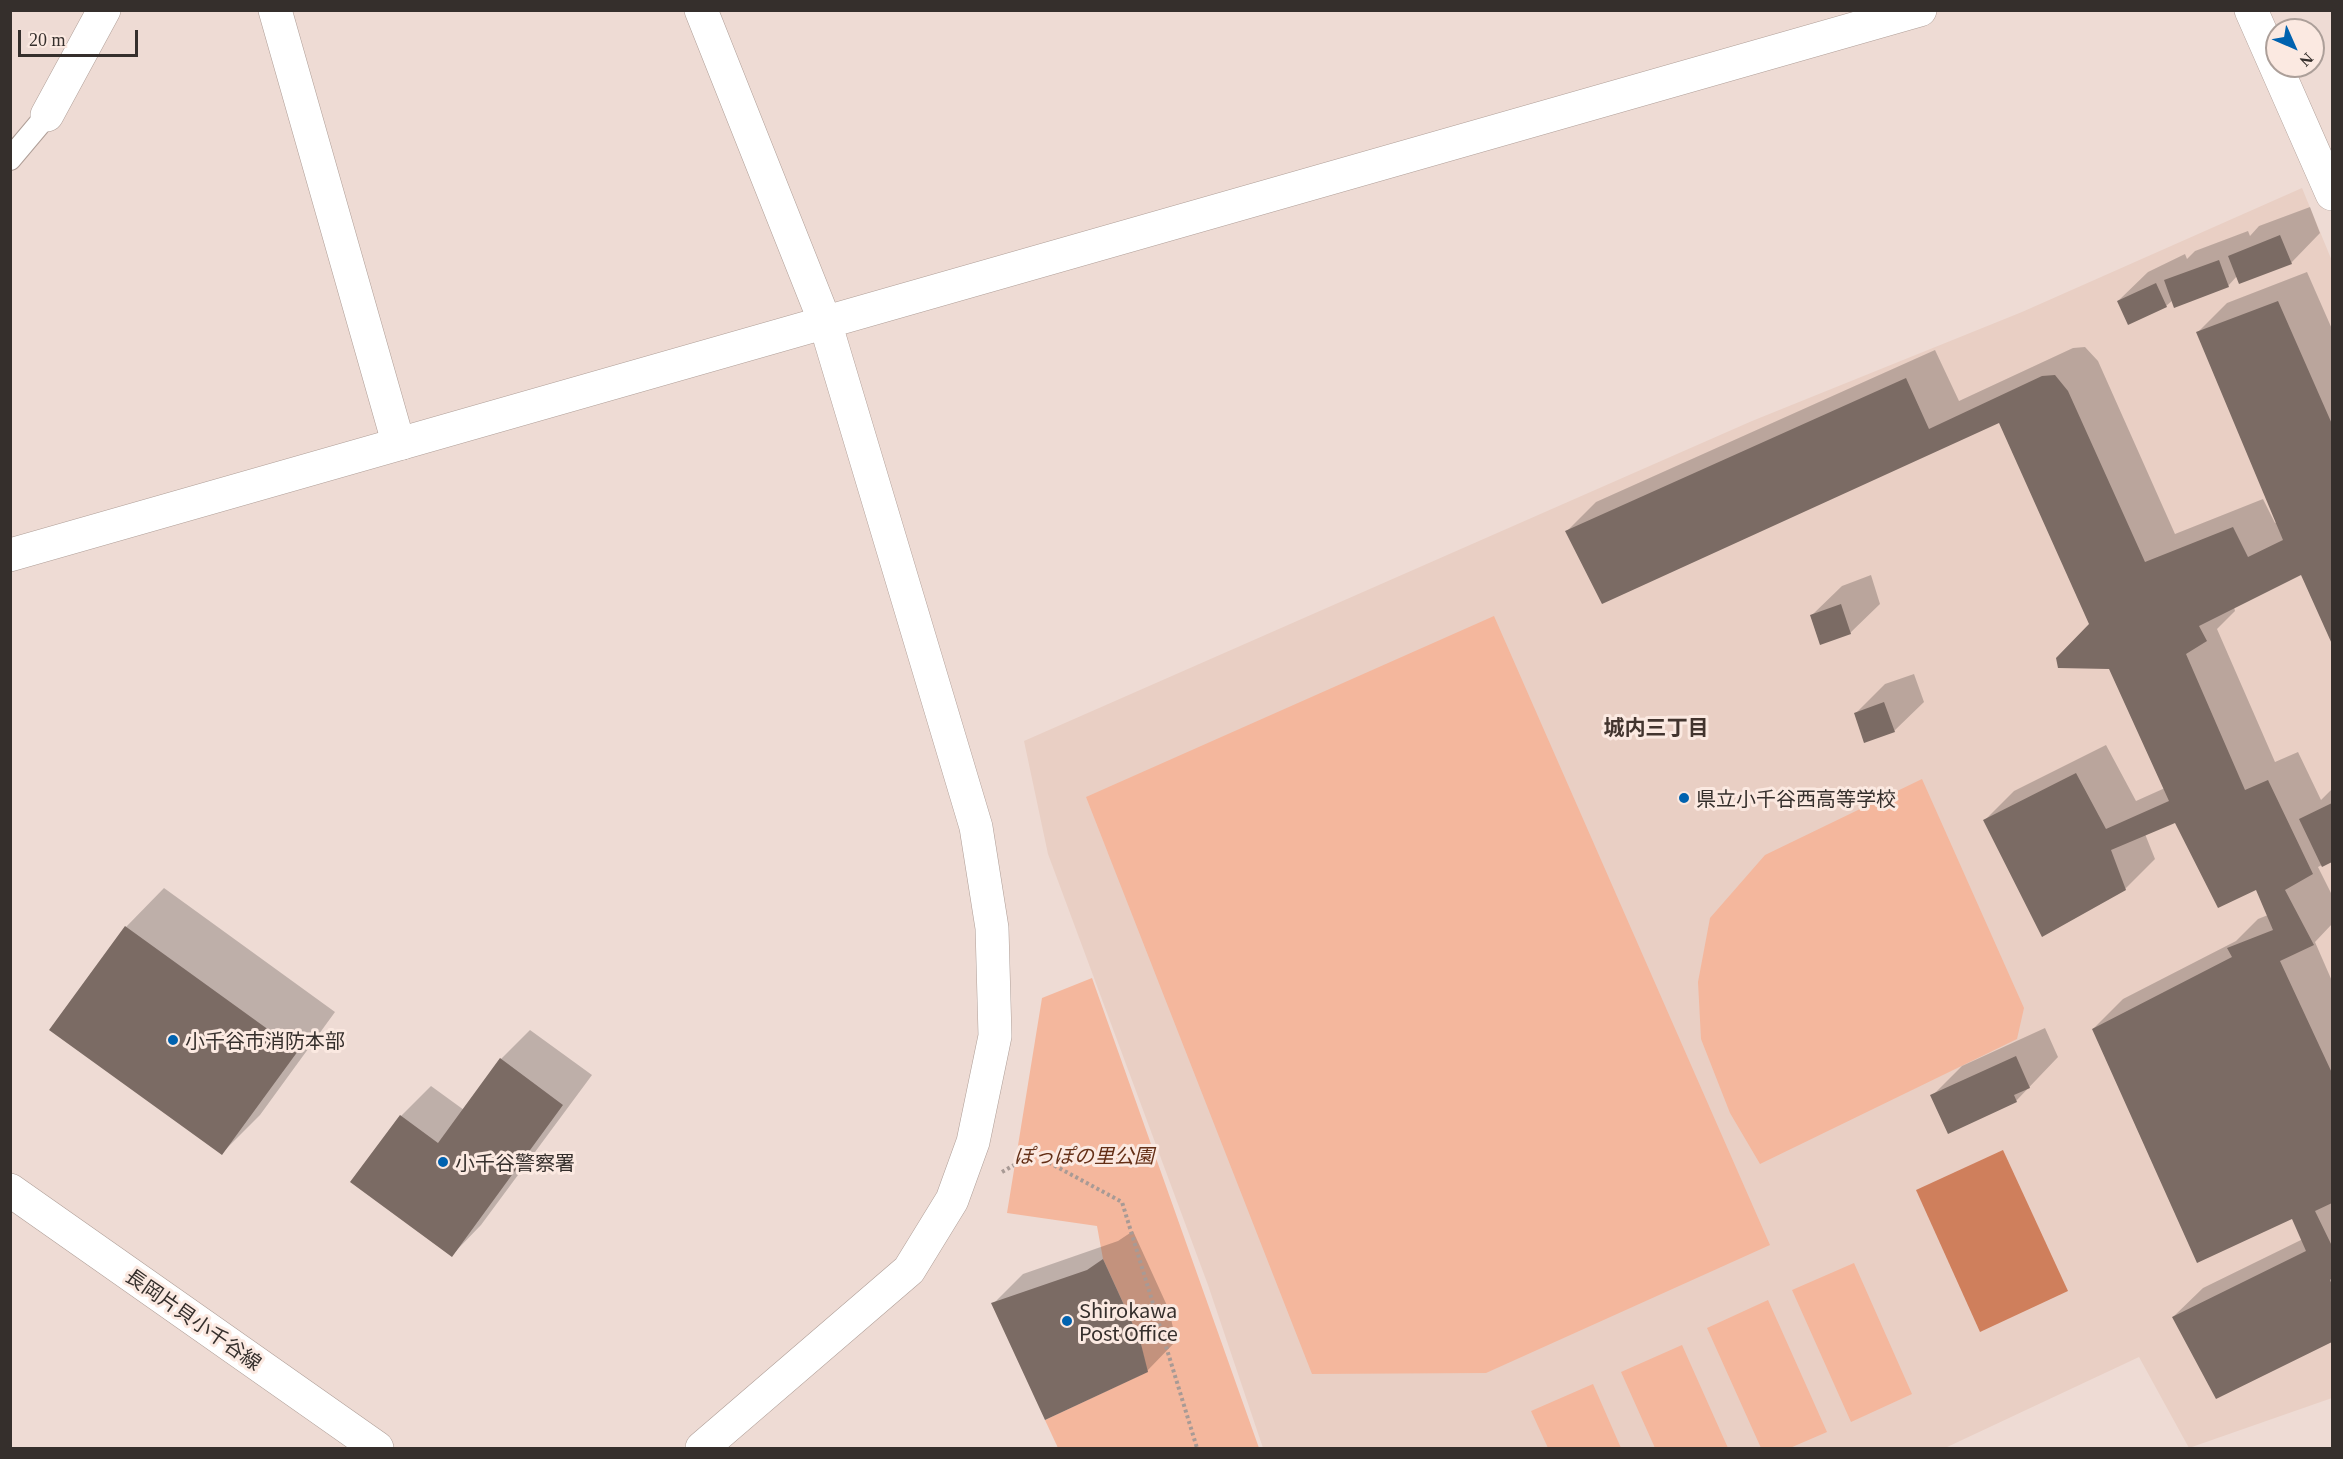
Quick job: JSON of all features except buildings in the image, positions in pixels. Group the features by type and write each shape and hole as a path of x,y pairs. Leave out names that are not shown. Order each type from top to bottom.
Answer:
{"street":[{"path":"46,115 104,10"},
{"path":"274,10 396,435 402,443"},
{"path":"701,10 825,322 976,827 992,928 995,1036 973,1143 952,1200 909,1270 702,1449"},
{"path":"10,555 1920,10"},
{"path":"2251,10 2332,194"},
{"name":"長岡片貝小千谷線","path":"10,1190 377,1449"}],"lane":[{"path":"10,159 46,115"}],"path":[{"path":"952,1200 1033,1154 1122,1202 1197,1449"}],"shaded area":[{"name":"県立小千谷西高等学校","path":"2302,188 2332,261 2332,1398 2189,1448 2139,1357 1945,1448 1263,1448 1208,1285 1048,854 1024,741 1752,421 2022,312"},
{"path":"2003,1150 2068,1291 1980,1332 1916,1190"}],"green space":[{"path":"1494,616 1770,1245 1486,1373 1312,1374 1086,797"},
{"path":"1922,779 2024,1008 2017,1039 1760,1164 1730,1113 1701,1039 1698,982 1710,918 1765,855"},
{"name":"ぽっぽの里公園","path":"1092,978 1259,1448 1058,1448 1045,1420 1147,1372 1140,1340 1103,1259 1097,1226 1007,1213 1042,998"},
{"path":"1854,1263 1912,1394 1851,1422 1792,1290"},
{"path":"1768,1300 1827,1432 1790,1448 1761,1448 1707,1328"},
{"path":"1682,1345 1728,1448 1655,1448 1621,1372"},
{"path":"1593,1384 1621,1448 1548,1448 1531,1411"}],"place":[{"name":"県立小千谷西高等学校","path":"1684,798"},
{"name":"小千谷市消防本部","path":"173,1040"},
{"name":"小千谷警察署","path":"443,1162"},
{"name":"Shirokawa Post Office","path":"1067,1321"}],"district":[{"name":"城内三丁目","path":"1656,727"}]}
